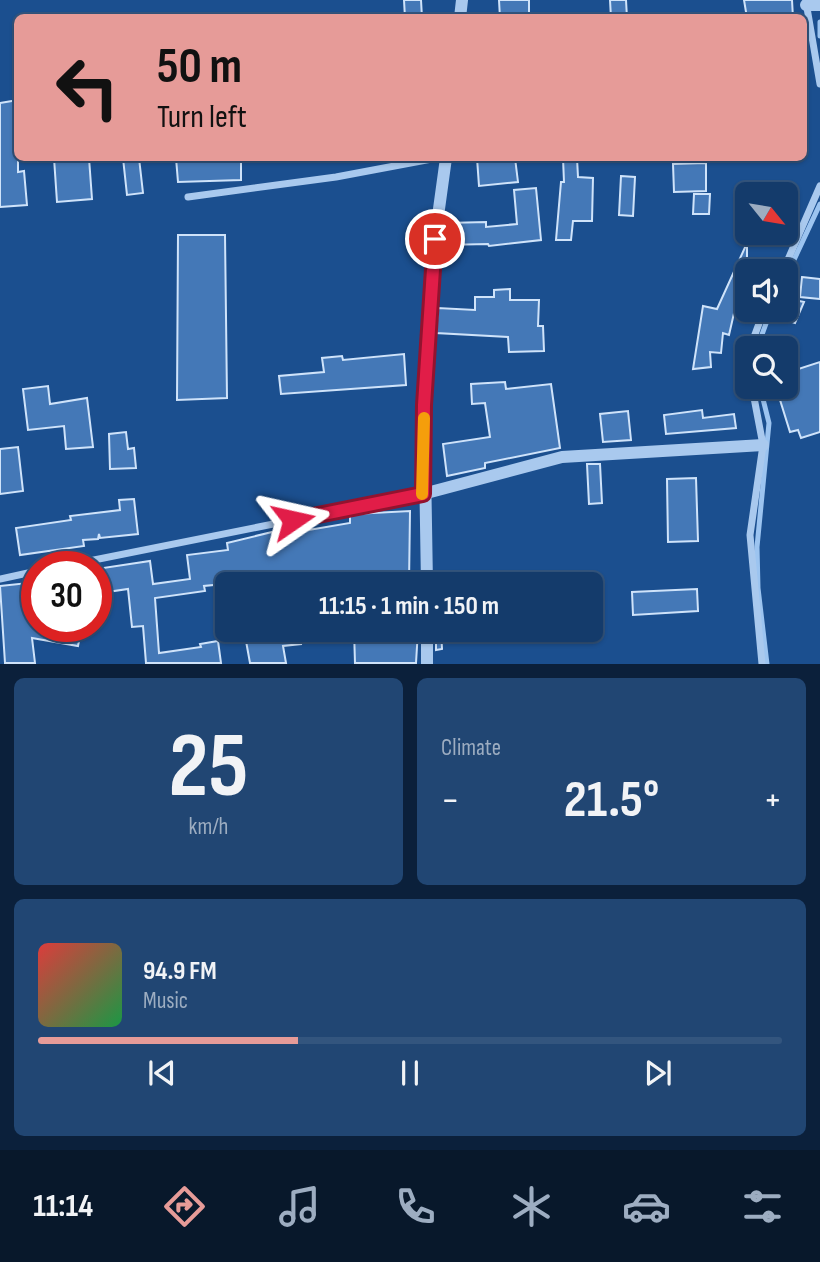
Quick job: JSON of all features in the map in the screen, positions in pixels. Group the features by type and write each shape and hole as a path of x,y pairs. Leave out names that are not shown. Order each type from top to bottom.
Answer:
{"street":[{"path":"820,5 806,3 820,85"},
{"path":"188,197 336,177 421,161"},
{"path":"426,572 424,405 431,267 446,161"},
{"path":"788,259 820,186"},
{"path":"754,399 762,445 750,535 762,663"},
{"path":"112,556 423,494 562,457 762,445"},
{"path":"0,579 21,575"},
{"path":"427,642 427,663"}],"building":[{"path":"404,0 421,0 422,14 405,14"},
{"path":"499,0 529,0 529,14 500,14"},
{"path":"610,0 626,0 627,14 611,14"},
{"path":"744,0 792,0 793,14 746,14"},
{"path":"14,101 14,161 18,161 18,172 24,171 27,205 0,207 0,103"},
{"path":"54,161 89,161 92,199 57,202"},
{"path":"123,161 139,161 143,193 127,195"},
{"path":"176,161 241,161 241,180 178,182"},
{"path":"477,161 515,161 518,182 479,186"},
{"path":"563,161 577,161 578,177 593,178 592,221 573,221 571,240 556,240 561,182 564,182"},
{"path":"706,163 706,191 674,192 673,164"},
{"path":"621,176 635,177 633,216 619,215"},
{"path":"536,188 541,240 489,246 443,245 446,223 486,222 486,227 517,224 514,190"},
{"path":"694,194 710,194 709,214 693,214"},
{"path":"178,235 225,235 227,398 177,400"},
{"path":"746,245 747,245 747,259 740,259"},
{"path":"735,269 735,309 729,335 723,333 721,353 710,352 711,367 693,369 703,306 717,309"},
{"path":"802,277 820,279 820,299 800,297"},
{"path":"510,289 510,300 539,300 538,326 543,326 544,351 509,352 508,337 436,333 438,308 475,310 475,297 494,297 494,290"},
{"path":"798,301 804,302 798,316"},
{"path":"404,354 406,385 281,394 279,376 324,372 322,358 342,356 343,360"},
{"path":"820,362 820,432 801,438 798,430 790,432 780,399 798,399 798,369"},
{"path":"505,382 506,389 551,384 560,448 485,463 485,468 447,476 443,444 490,437 485,403 472,404 471,384"},
{"path":"48,386 50,404 87,398 93,447 66,449 64,426 28,430 23,389"},
{"path":"702,410 703,418 734,414 736,428 666,434 664,415"},
{"path":"628,411 631,440 603,442 600,414"},
{"path":"126,432 128,449 134,448 136,468 110,469 109,434"},
{"path":"18,447 23,491 0,494 0,449"},
{"path":"587,464 600,464 602,503 589,504"},
{"path":"696,478 698,541 668,542 667,479"},
{"path":"134,499 138,534 100,538 99,534 98,539 83,540 84,546 48,551 21,551 20,555 16,528 71,520 70,516 120,510 119,500"},
{"path":"410,511 409,572 215,572 215,585 204,586 205,591 155,598 159,653 218,642 221,663 146,663 143,626 132,627 128,589 112,591 112,567 150,561 153,584 190,579 187,555 228,550 227,543 272,532 273,536 350,523 350,515"},
{"path":"21,584 21,642 32,642 35,663 5,663 0,586"},
{"path":"697,589 698,611 633,615 632,592"},
{"path":"55,642 79,642 78,646"},
{"path":"246,642 301,642 283,646 286,663 250,663"},
{"path":"354,642 417,642 416,663 355,663"},
{"path":"436,642 442,642 442,649 436,650"}],"waterway":[{"path":"820,22 820,36"},
{"path":"794,259 820,204"},
{"path":"761,336 767,322"},
{"path":"763,399 769,423 757,547 758,588 767,664"}],"slow traffic":[{"path":"422,494 424,418"}],"route":[{"path":"293,520 423,494 424,405 431,267 435,239"}]}
